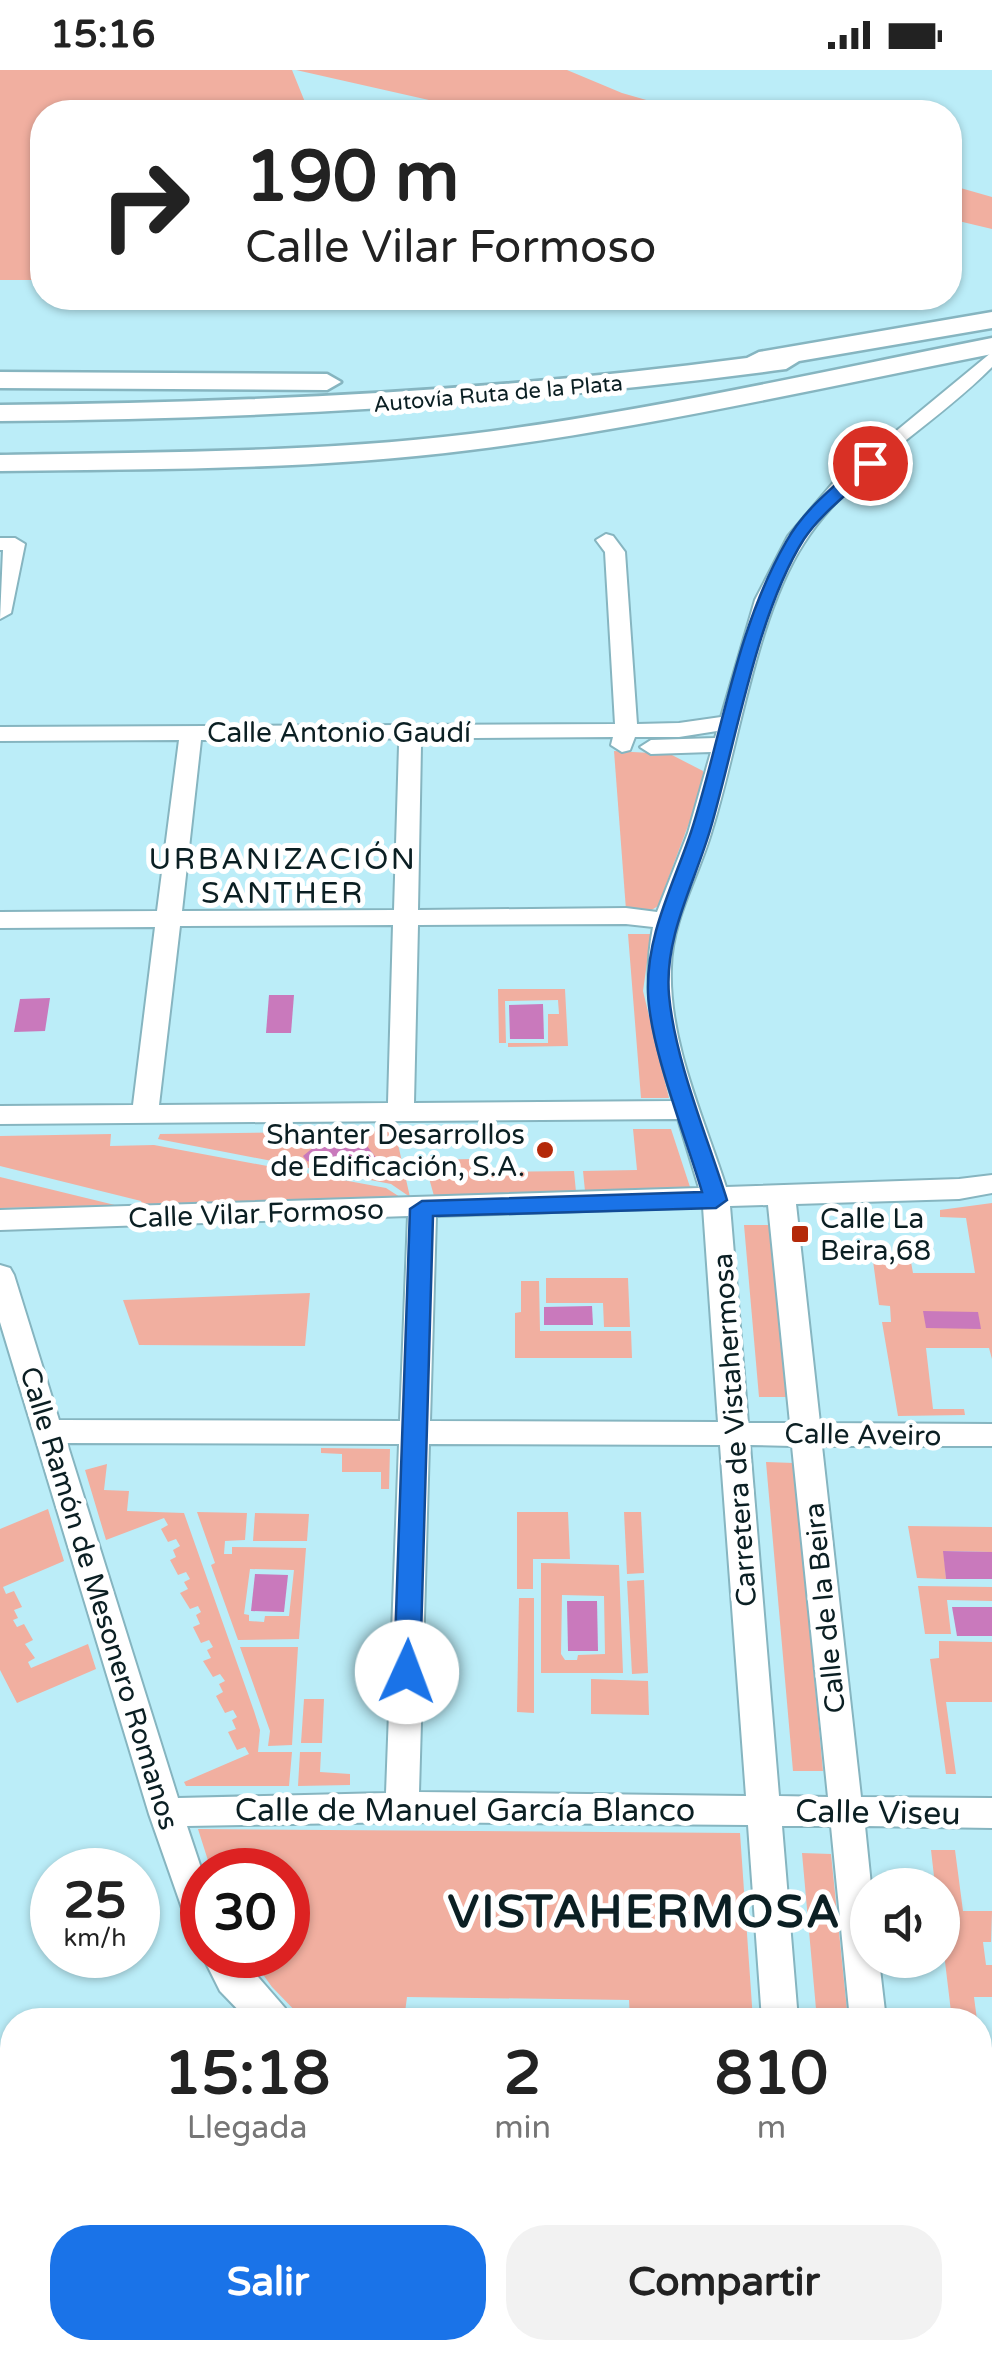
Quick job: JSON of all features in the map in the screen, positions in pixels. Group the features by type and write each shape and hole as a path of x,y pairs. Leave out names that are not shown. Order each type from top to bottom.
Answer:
{"highway":[{"path":"0,380 389,382 552,378 680,370 992,322"},
{"name":"Autovía Ruta de la Plata","path":"0,414 260,410 502,395 736,368 992,322"},
{"path":"0,464 273,458 470,442 991,352"},
{"name":"Autovía Ruta de la Plata","path":"0,434 192,432 516,413 991,352"}],"street":[{"name":"Carretera de Vistahermosa","path":"779,2008 716,1200 666,1036 658,993 666,921 700,833 766,600 795,540 839,488 961,388 991,352"},
{"path":"606,540 614,552 624,738"},
{"path":"0,612 8,544"},
{"name":"Calle Antonio Gaudí","path":"0,749 190,740 673,739 728,733"},
{"name":"Calle Antonio Gaudí","path":"0,734 410,746 624,738"},
{"name":"Calle Antonio Gaudí","path":"673,739 719,767"},
{"path":"145,1113 190,740"},
{"path":"401,1111 410,746"},
{"path":"0,920 626,916 666,921"},
{"path":"0,1115 689,1110"},
{"name":"Calle Vilar Formoso","path":"0,1220 716,1200 959,1189 992,1184"},
{"name":"Calle de la Beira","path":"781,1196 867,2008"},
{"path":"402,1807 422,1209"},
{"name":"Calle Ramón de Mesonero Romanos","path":"0,1274 180,1855"},
{"name":"Calle Aveiro","path":"50,1431 992,1435"},
{"name":"Calle de Manuel García Blanco","path":"166,1814 195,1810 402,1807 764,1810"},
{"name":"Calle Viseu","path":"764,1810 992,1813"},
{"path":"232,1978 261,2008"}],"shaded area":[{"path":"0,70 292,70 304,100 30,100 30,280 0,280"},
{"path":"296,70 567,70 646,100 429,100"},
{"path":"962,188 992,197 992,229 962,222"},
{"path":"614,751 670,754 703,771 704,783 658,906 650,911 626,910"},
{"path":"628,934 651,934 643,991 669,1098 641,1098"},
{"path":"498,989 565,989 568,1046 508,1047 508,1043 548,1043 548,1014 559,1014 558,1000 505,1001 506,1043 499,1043"},
{"path":"269,995 294,995 291,1033 266,1033"},
{"path":"50,998 45,1031 14,1032 20,999"},
{"path":"543,1004 544,1039 510,1039 509,1005"},
{"path":"633,1129 671,1129 690,1187 585,1191 583,1171 637,1170"},
{"path":"395,1131 410,1197 391,1184 158,1139 160,1134"},
{"path":"111,1134 110,1146 154,1145 386,1188 400,1197 143,1206 141,1201 0,1166 0,1136"},
{"path":"344,1140 367,1146 381,1164 361,1171 307,1161 303,1156 320,1142"},
{"path":"471,1159 472,1172 574,1171 576,1192 434,1196 424,1160"},
{"path":"0,1177 119,1206 0,1208"},
{"path":"992,1203 992,1359 989,1348 926,1348 933,1409 964,1409 965,1415 898,1416 882,1322 891,1322 890,1306 879,1305 873,1261 911,1262 913,1273 975,1273 966,1218 940,1217 940,1210"},
{"path":"744,1225 769,1225 786,1397 759,1397"},
{"path":"546,1278 628,1278 630,1327 604,1327 603,1303 546,1303"},
{"path":"521,1281 539,1281 540,1331 631,1331 632,1358 515,1358 515,1313 521,1312"},
{"path":"310,1293 305,1346 139,1345 123,1300"},
{"path":"592,1306 593,1325 544,1325 544,1307"},
{"path":"923,1311 978,1312 981,1329 926,1328"},
{"path":"321,1448 390,1449 389,1489 381,1489 381,1472 342,1472 342,1454 321,1453"},
{"path":"766,1462 794,1463 823,1771 793,1771"},
{"path":"107,1464 104,1490 129,1491 127,1511 184,1513 260,1730 258,1752 292,1752 289,1786 186,1786 184,1782 249,1754 245,1747 237,1750 228,1732 236,1729 232,1720 237,1717 233,1710 225,1713 216,1696 223,1692 219,1684 225,1681 220,1674 213,1677 203,1661 211,1658 207,1650 213,1647 209,1640 201,1643 193,1627 200,1624 198,1606 190,1609 180,1593 188,1589 184,1582 190,1579 186,1572 178,1575 170,1560 176,1557 173,1550 180,1546 176,1539 168,1542 161,1529 168,1525 164,1518 106,1540 85,1470"},
{"path":"48,1509 64,1561 3,1587 6,1594 14,1591 22,1607 14,1610 18,1618 13,1620 17,1627 24,1624 33,1640 25,1644 35,1658 28,1662 31,1668 88,1644 96,1669 17,1703 0,1670 0,1529"},
{"path":"197,1512 247,1513 245,1540 225,1541 224,1554 232,1554 232,1547 306,1548 299,1639 238,1640 211,1565 215,1563","holes":["250,1569 294,1570 289,1616 249,1621 249,1615 244,1614"]},
{"path":"517,1512 568,1512 570,1559 533,1559 533,1589 517,1589"},
{"path":"624,1512 641,1512 644,1573 627,1574"},
{"path":"255,1513 309,1514 307,1541 253,1541"},
{"path":"908,1526 992,1527 992,1552 944,1551 946,1579 917,1578"},
{"path":"943,1551 992,1552 992,1579 946,1579"},
{"path":"541,1563 619,1565 623,1673 541,1673","holes":["562,1595 604,1596 605,1654 578,1655 577,1660 565,1660 561,1654"]},
{"path":"255,1574 288,1575 284,1612 251,1611"},
{"path":"644,1580 648,1673 632,1674 627,1581"},
{"path":"918,1586 992,1587 992,1601 947,1600 951,1634 925,1634"},
{"path":"519,1598 534,1598 534,1713 517,1712"},
{"path":"567,1601 597,1601 598,1651 568,1651"},
{"path":"952,1607 992,1607 992,1636 957,1636"},
{"path":"939,1641 992,1642 992,1702 946,1702 956,1774 946,1774 930,1659 939,1658"},
{"path":"240,1647 298,1647 292,1745 268,1746 270,1731"},
{"path":"591,1679 648,1681 649,1715 591,1714"},
{"path":"304,1699 324,1699 322,1743 301,1743"},
{"path":"300,1752 321,1752 320,1772 350,1774 350,1785 298,1786"},
{"path":"198,1829 740,1833 752,2008 629,2008 629,2000 407,1997 406,2008 292,2008 266,1978 310,1978 310,1848 204,1848"},
{"path":"931,1850 955,1850 957,1868 933,1868"},
{"path":"802,1853 831,1854 847,2008 816,2008"},
{"path":"960,1888 963,1911 992,1911 991,1942 983,1942 986,1965 992,1965 992,1997 974,1997 975,2008 951,2008 947,1978 960,1978"}],"place":[{"name":"Shanter Desarrollos de Edificación, S.A.","path":"545,1150"},
{"name":"Calle La Beira,68","path":"800,1234"}],"district":[{"name":"URBANIZACIÓN SANTHER","path":"283,876"},
{"name":"VISTAHERMOSA","path":"645,1911"}],"route":[{"path":"407,1672 422,1209 716,1200 666,1036 658,993 666,921 700,833 766,600 795,540 813,516 870,463"}]}
